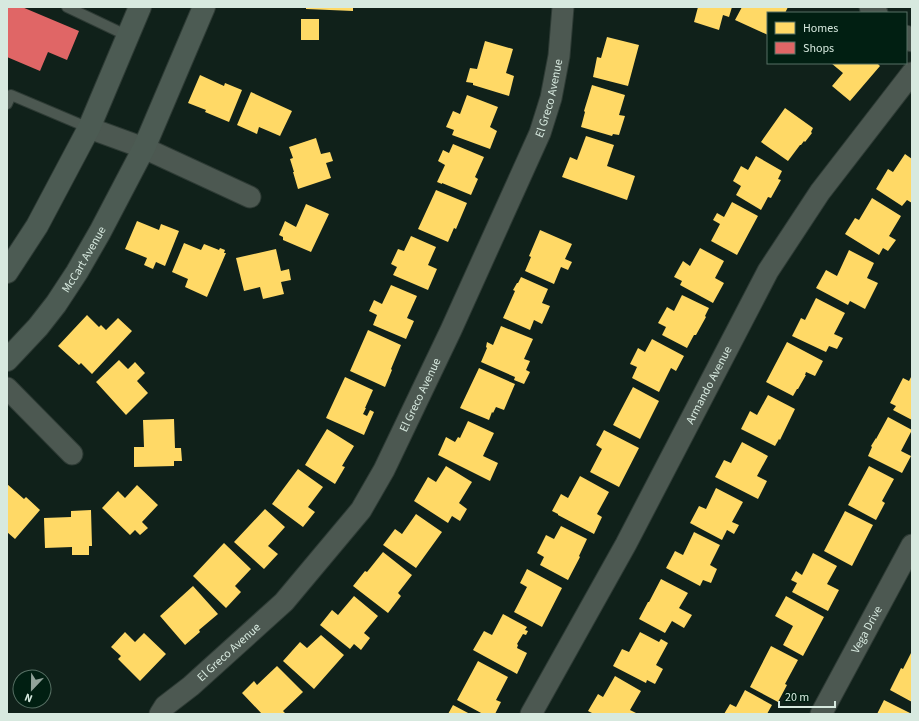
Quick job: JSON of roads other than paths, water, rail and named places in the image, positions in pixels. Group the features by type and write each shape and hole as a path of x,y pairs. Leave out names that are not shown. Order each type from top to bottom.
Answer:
{"main road":[{"path":"7,272 37,226 89,128 140,7"},
{"name":"McCart Avenue","path":"7,360 38,327 56,304 100,232 144,148 204,7"}],"street":[{"name":"El Greco Avenue","path":"160,714 165,706 191,686 284,602 362,510 380,477 451,330 540,133 551,98 560,56 563,7"},
{"name":"Armando Avenue","path":"532,714 626,544 768,271 820,192 912,73"},
{"path":"89,128 144,148 250,197"},
{"path":"7,388 72,454"},
{"name":"Vega Drive","path":"821,714 912,545"}],"lane":[{"path":"67,7 128,36"},
{"path":"8,98 89,128"}]}
